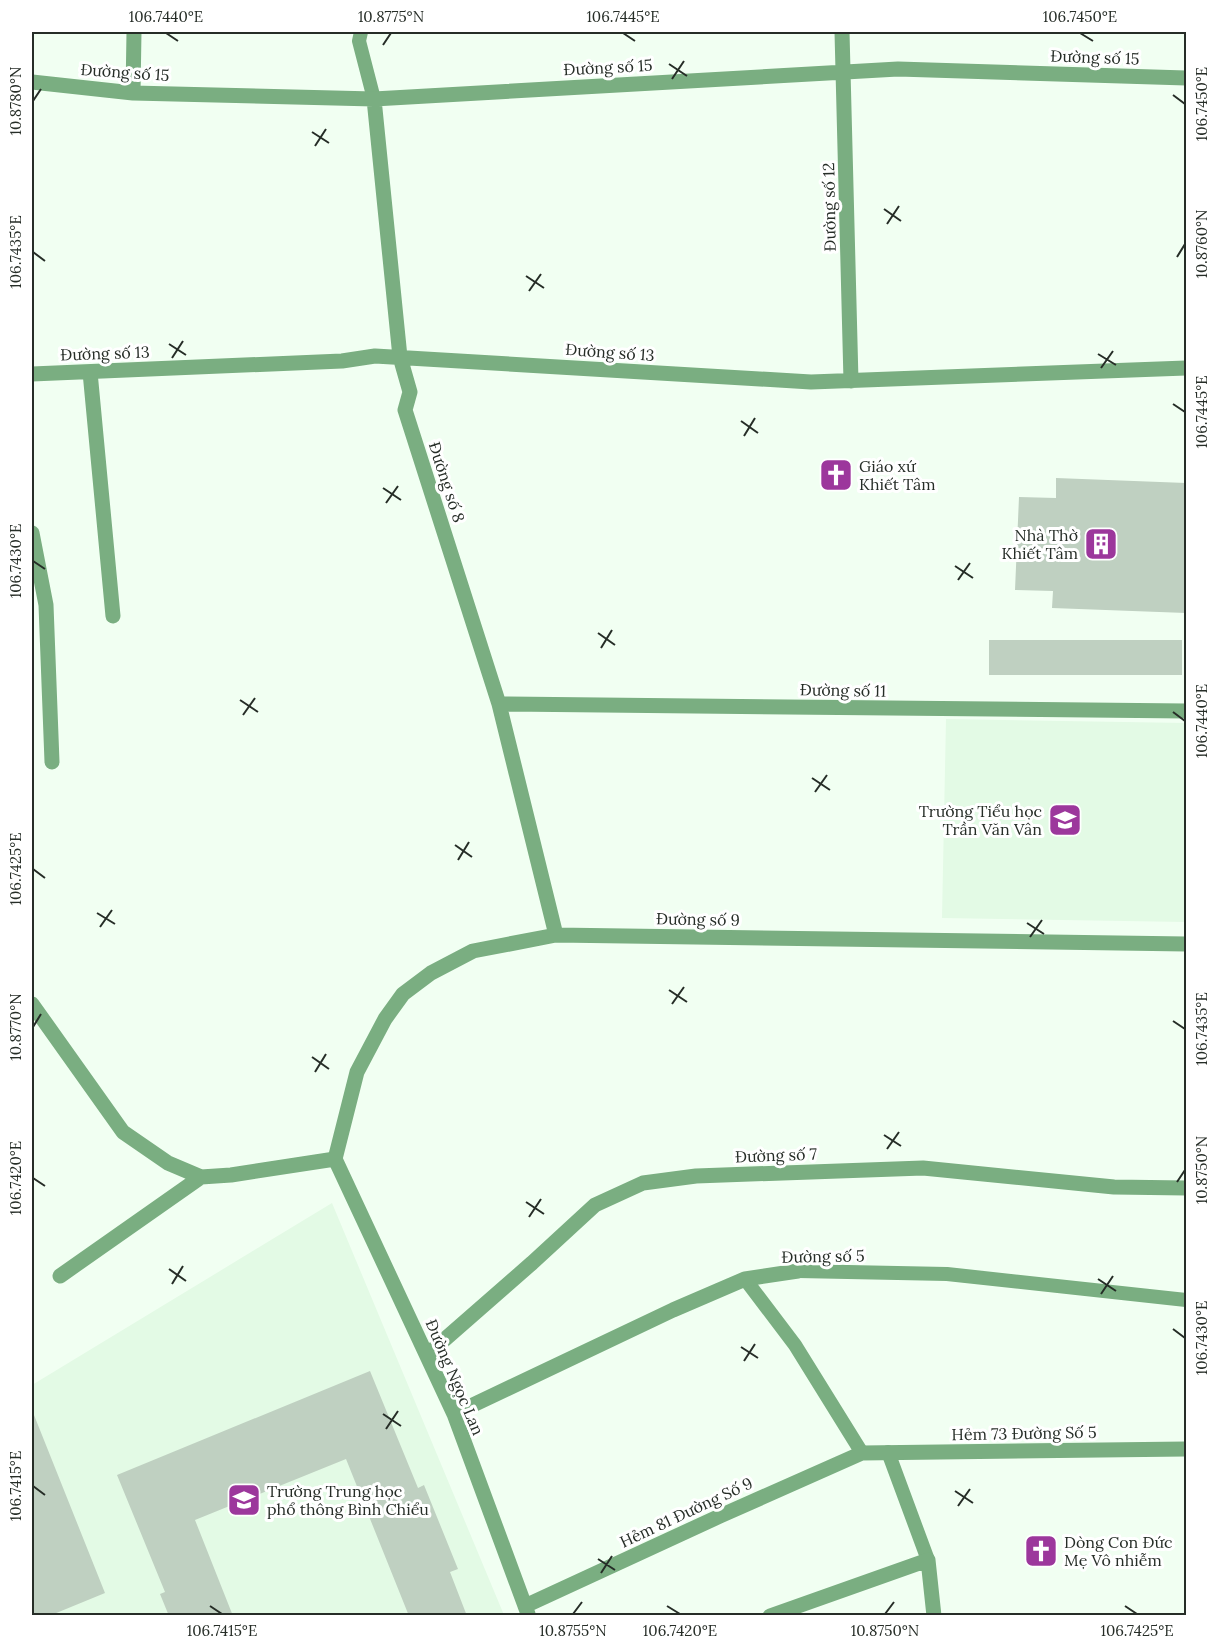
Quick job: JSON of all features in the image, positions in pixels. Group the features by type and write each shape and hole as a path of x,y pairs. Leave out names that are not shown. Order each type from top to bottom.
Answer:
{"street":[{"path":"134,32 134,93"},
{"name":"Đường số 12","path":"842,32 851,381"},
{"name":"Đường số 15","path":"32,82 134,93 374,99 897,69 1186,78"},
{"name":"Đường số 8","path":"374,99 400,357 410,392 405,410 500,704 556,935"},
{"name":"Đường số 13","path":"32,374 342,361 375,356 811,382 1186,368"},
{"path":"90,372 113,616"},
{"path":"32,533 46,605 52,762"},
{"name":"Đường số 11","path":"500,704 1186,711"},
{"name":"Đường số 9","path":"334,1159 357,1072 385,1019 403,993 431,973 473,951 556,935 1186,944"},
{"path":"32,1004 123,1132 168,1163 201,1177 231,1176 334,1159"},
{"name":"Đường Ngọc Lan","path":"334,1159 428,1354 454,1414 527,1611"},
{"name":"Đường số 7","path":"428,1354 595,1205 643,1184 696,1176 923,1168 1114,1187 1186,1188"},
{"path":"60,1276 201,1177"},
{"name":"Đường số 5","path":"454,1414 673,1310 745,1279 798,1271"},
{"name":"Hẻm 73 Đường Số 5","path":"862,1453 1186,1449"},
{"name":"Hẻm 81 Đường Số 9","path":"527,1611 720,1516 862,1453"},
{"path":"770,1616 928,1560 934,1616"}],"lane":[{"name":"Đường số 8","path":"360,32 359,41 374,99"},
{"name":"Đường số 5","path":"798,1271 946,1274 1186,1300"},
{"path":"745,1279 795,1345 862,1453"},
{"path":"888,1452 928,1560"}],"shaded area":[{"name":"Trường Tiểu học Trần Văn Vân","path":"946,719 1186,723 1186,922 942,918"},
{"name":"Trường Trung học phổ thông Bình Chiểu","path":"332,1203 504,1615 32,1616 32,1385"}],"building":[{"name":"Nhà Thờ Khiết Tâm","path":"1056,478 1186,483 1186,613 1052,608 1053,591 1015,590 1019,497 1056,498"},
{"path":"989,640 1182,640 1182,675 989,675"},
{"path":"370,1371 418,1488 424,1485 458,1569 450,1572 467,1616 409,1616 346,1459 195,1520 233,1616 169,1616 160,1594 165,1592 117,1475"},
{"path":"32,1410 105,1593 49,1616 32,1616"}],"place":[{"name":"Giáo xứ Khiết Tâm","path":"836,475"},
{"name":"Nhà Thờ Khiết Tâm","path":"1101,544"},
{"name":"Trường Tiểu học Trần Văn Vân","path":"1065,820"},
{"name":"Trường Trung học phổ thông Bình Chiểu","path":"244,1500"},
{"name":"Dòng Con Đức Mẹ Vô nhiễm","path":"1041,1551"}]}
